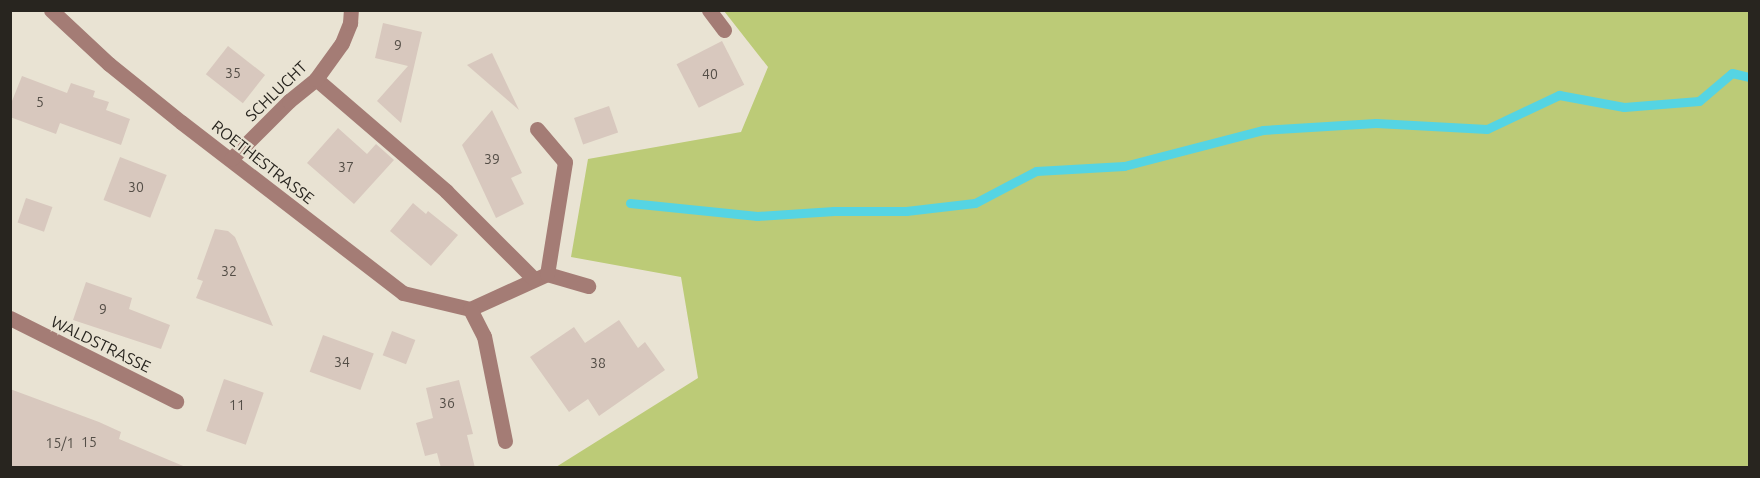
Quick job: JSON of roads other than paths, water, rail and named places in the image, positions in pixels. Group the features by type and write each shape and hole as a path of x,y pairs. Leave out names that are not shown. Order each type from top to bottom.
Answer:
{"street":[{"name":"ROETHESTRASSE","path":"51,10 109,64 403,292 470,309"},
{"name":"SCHLUCHT","path":"231,159 289,101 316,79 342,43 350,23 351,10"},
{"path":"709,10 723,30"},
{"path":"316,79 540,276 588,286"},
{"path":"537,129 565,162 540,276"},
{"path":"505,441 484,336 470,309 540,276"},
{"name":"WALDSTRASSE","path":"10,318 176,401"}],"waterway":[{"path":"630,203 757,216 834,211 906,211 975,203 1036,171 1124,166 1263,130 1376,123 1487,129 1559,95 1624,107 1699,101 1732,73 1750,77"}]}
